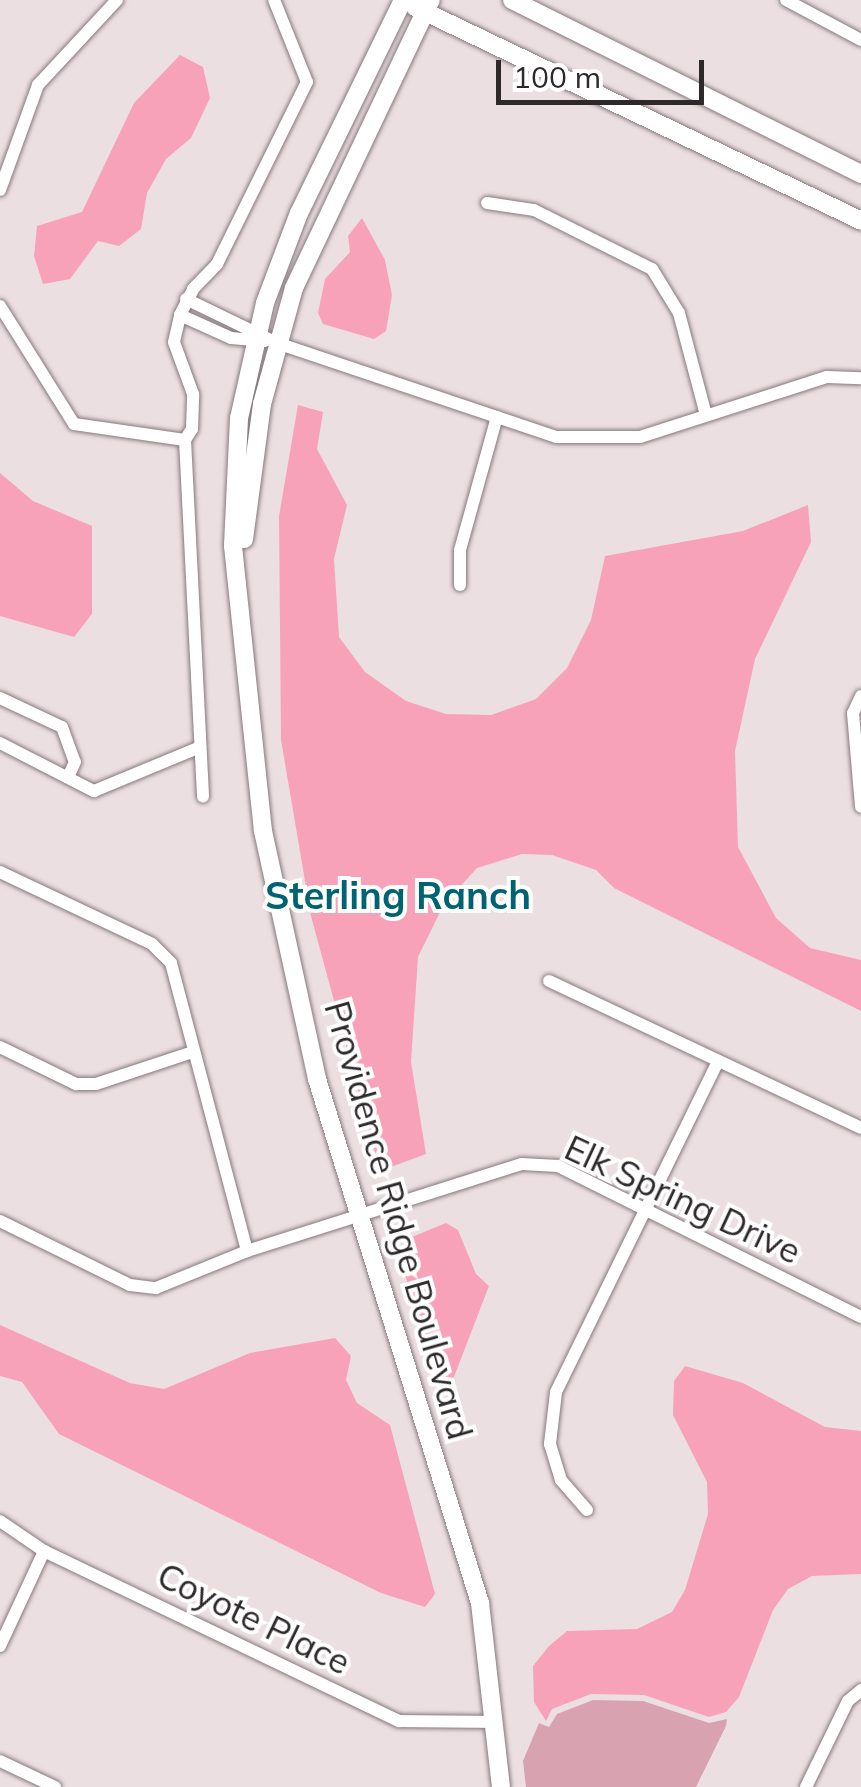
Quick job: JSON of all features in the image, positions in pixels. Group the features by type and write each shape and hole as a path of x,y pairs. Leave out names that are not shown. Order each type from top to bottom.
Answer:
{"street":[{"path":"0,190 38,85 117,0"},
{"path":"203,797 185,440 192,428 193,394 174,342 186,299 218,264 306,82 274,0"},
{"path":"402,0 429,6 861,221"},
{"name":"Providence Ridge Boulevard","path":"402,0 299,214 256,337 235,464 239,610 263,831 317,1079 480,1602 501,1787"},
{"path":"512,0 861,174"},
{"path":"786,0 861,40"},
{"name":"Providence Ridge Boulevard","path":"239,610 251,463 277,343 320,223 429,6"},
{"path":"487,203 534,210 652,269 678,313 706,415"},
{"path":"186,299 256,337"},
{"path":"0,306 74,424 185,440"},
{"path":"180,316 277,343 557,437 596,440 640,436 827,377 861,378"},
{"path":"460,585 460,550 497,418"},
{"path":"861,696 852,713 861,807"},
{"path":"0,698 62,727 75,762 68,778"},
{"path":"0,743 94,791 200,747"},
{"path":"0,872 152,944 171,963 190,1053 247,1251"},
{"path":"550,980 861,1128"},
{"path":"0,1047 76,1084 96,1084 190,1053"},
{"path":"587,1510 561,1480 550,1444 556,1392 718,1062"},
{"name":"Elk Spring Drive","path":"0,1221 143,1287 156,1288 247,1251 360,1219 522,1164 558,1166 642,1212 861,1317"},
{"name":"Coyote Place","path":"0,1522 44,1551 399,1721 496,1722"},
{"path":"0,1646 44,1551"},
{"path":"806,1787 848,1701 861,1690"},
{"path":"0,1760 54,1787"}],"shaded area":[{"path":"180,55 203,67 210,98 191,138 166,159 147,193 141,229 119,246 98,241 70,279 43,284 34,256 37,226 82,212 134,103"},
{"path":"362,218 385,260 392,295 386,331 374,339 323,324 318,313 325,279 350,252 348,236"},
{"path":"298,405 323,412 317,449 347,505 334,559 339,637 365,672 406,701 446,714 491,715 536,699 567,668 591,620 605,556 743,531 808,505 811,542 755,659 735,751 738,847 776,918 810,948 861,960 861,1011 614,888 596,870 552,855 522,854 477,868 444,904 418,957 411,1062 426,1154 380,1171 311,916 281,740 279,516"},
{"path":"0,473 33,501 92,526 92,614 74,637 0,616"},
{"path":"446,1223 458,1230 476,1274 489,1286 452,1382 438,1371 399,1258 407,1239"},
{"path":"0,1325 130,1383 164,1389 250,1353 335,1338 351,1356 346,1380 357,1403 390,1425 435,1594 425,1607 381,1593 59,1434 22,1382 0,1376"},
{"path":"685,1366 743,1383 825,1427 861,1431 861,1574 812,1576 788,1589 773,1610 739,1697 726,1712 709,1717 644,1695 591,1694 552,1709 546,1721 534,1702 533,1666 549,1646 567,1631 637,1629 672,1612 685,1590 708,1514 707,1482 673,1415 674,1381"},
{"path":"593,1700 643,1701 709,1723 727,1719 726,1726 696,1787 526,1787 523,1761 539,1723 549,1727 557,1714"}],"district":[{"name":"Sterling Ranch","path":"398,896"}]}
